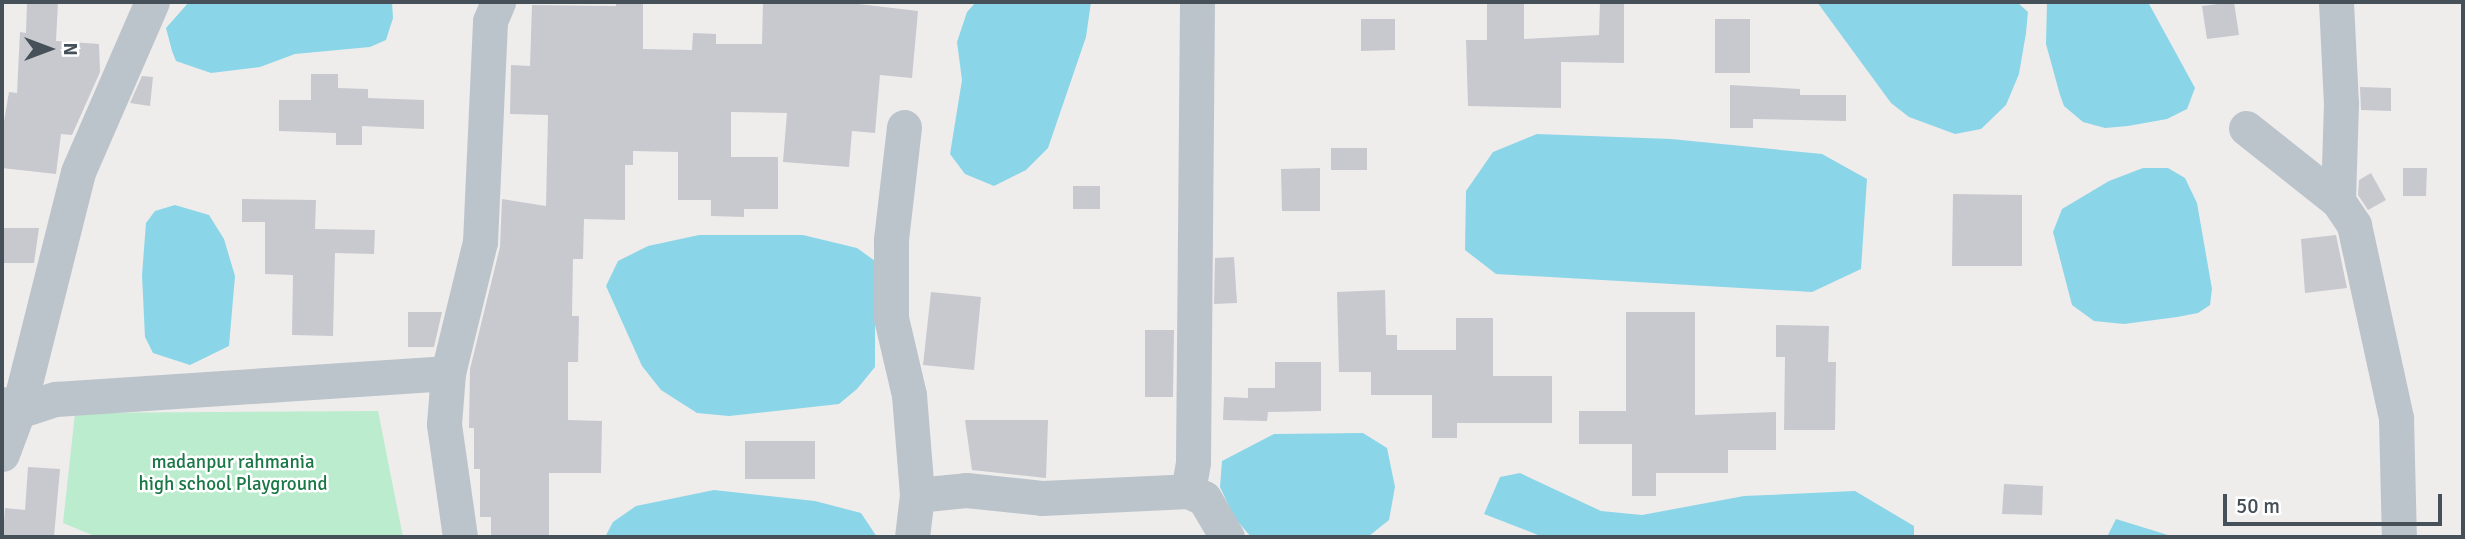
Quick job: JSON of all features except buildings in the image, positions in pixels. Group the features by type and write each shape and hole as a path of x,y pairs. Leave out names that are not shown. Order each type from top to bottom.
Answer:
{"street":[{"path":"2,454 10,407 78,172 152,2"},
{"path":"460,537 444,424 448,373 480,242 490,21 498,2"},
{"path":"1188,491 1193,462 1197,2"},
{"path":"2336,2 2341,103 2338,201"},
{"path":"904,127 891,240 891,318 909,395 917,495 912,537"},
{"path":"2246,128 2338,201 2354,225 2396,418 2399,537"},
{"path":"10,407 56,399 448,373"},
{"path":"917,495 966,489 1042,498 1188,491 1203,498 1227,537"}],"green space":[{"name":"madanpur rahmania high school Playground","path":"378,411 403,537 97,537 63,523 75,413"}],"water":[{"path":"189,2 392,2 393,18 386,40 370,47 295,54 260,67 211,73 176,61 172,51 166,28"},
{"path":"976,2 1091,2 1086,37 1048,148 1026,170 994,186 965,174 950,154 962,80 957,42 967,12"},
{"path":"1817,2 2017,2 2028,12 2026,33 2019,74 2006,105 1981,129 1955,134 1909,117 1891,103"},
{"path":"2047,2 2148,2 2195,88 2187,109 2167,119 2128,126 2105,128 2083,122 2064,106 2060,95 2046,44"},
{"path":"1537,134 1671,139 1822,154 1867,179 1861,269 1812,292 1496,274 1465,250 1466,191 1493,152"},
{"path":"2143,168 2168,168 2185,178 2197,203 2212,289 2210,305 2198,313 2177,317 2124,324 2094,321 2072,305 2053,232 2062,209 2109,181"},
{"path":"175,205 209,215 224,239 235,276 229,346 190,365 153,353 145,337 142,275 146,223 155,211"},
{"path":"699,235 803,235 857,248 875,261 875,367 857,389 839,404 729,416 697,413 661,390 642,366 606,286 618,261 648,246"},
{"path":"1363,433 1387,448 1395,487 1389,520 1369,536 1251,537 1234,517 1220,487 1222,461 1274,434"},
{"path":"1520,473 1601,511 1642,515 1744,496 1855,491 1914,526 1914,537 1543,537 1484,514 1500,477"},
{"path":"714,490 815,501 861,513 877,537 605,537 613,522 636,506"},
{"path":"2116,519 2168,535 2168,537 2107,537"}]}
